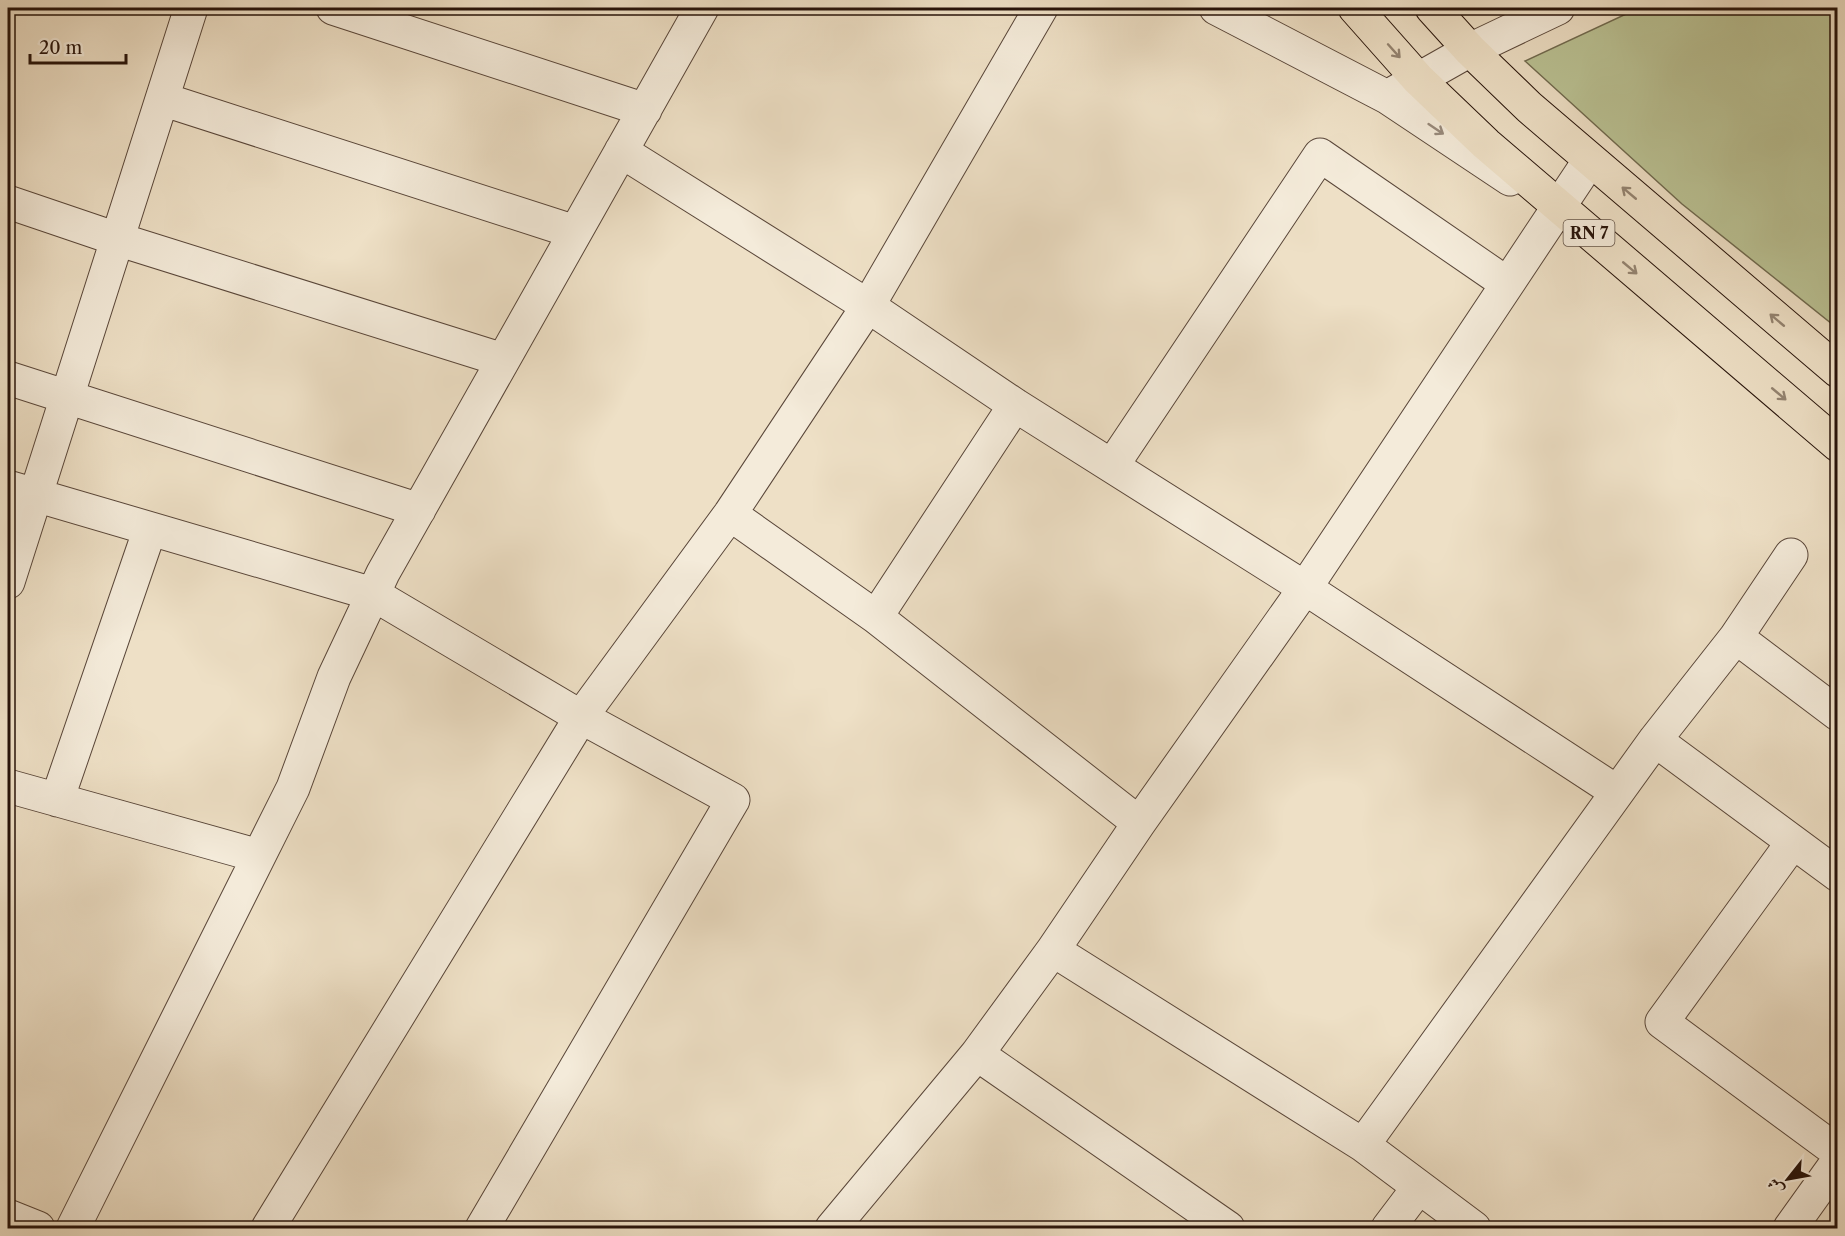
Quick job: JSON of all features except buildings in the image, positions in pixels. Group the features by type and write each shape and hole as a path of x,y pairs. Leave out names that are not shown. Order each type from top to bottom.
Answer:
{"highway":[{"name":"RN 7","path":"1355,8 1418,79 1486,144 1838,445"},
{"path":"1432,8 1470,50 1529,107 1838,371"}],"street":[{"path":"8,582 21,491 66,398 191,8"},
{"path":"333,8 645,110"},
{"path":"73,1228 293,788 334,677 373,594 702,8"},
{"path":"268,1228 580,717 730,514 868,306 1041,8"},
{"path":"1216,8 1387,97 1521,186 1559,207"},
{"path":"1387,97 1470,50 1558,8"},
{"path":"162,99 575,232"},
{"path":"621,151 868,306 1015,405 1305,588 1617,792"},
{"path":"1112,466 1320,155 1506,283"},
{"path":"842,1225 977,1054 1053,950 1138,823 1305,588 1590,160"},
{"path":"8,202 117,239 503,360"},
{"path":"8,378 419,510"},
{"path":"876,617 1015,405"},
{"path":"21,491 373,594 580,717 733,800 482,1228"},
{"path":"730,514 876,617 1138,823"},
{"path":"57,800 150,529"},
{"path":"1363,1145 1655,740 1736,637 1791,555"},
{"path":"1736,637 1838,714"},
{"path":"1655,740 1838,875"},
{"path":"8,786 259,856"},
{"path":"1793,842 1662,1022 1838,1152"},
{"path":"1053,950 1363,1145 1474,1228"},
{"path":"977,1054 1228,1228"},
{"path":"1790,1228 1838,1161"},
{"path":"1388,1228 1419,1187"},
{"path":"8,1216 38,1228"}],"green space":[{"path":"1639,8 1837,8 1837,328 1682,204 1525,61"}]}
